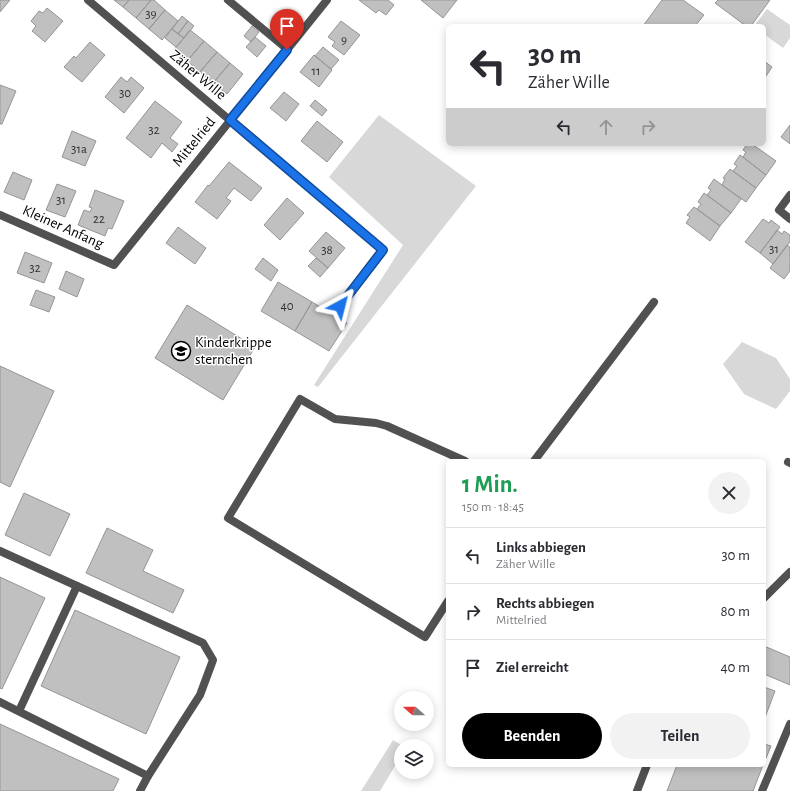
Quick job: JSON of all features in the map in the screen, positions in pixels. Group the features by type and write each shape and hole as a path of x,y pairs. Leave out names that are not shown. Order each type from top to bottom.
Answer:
{"street":[{"name":"Zäher Wille","path":"88,0 383,250 340,306"},
{"path":"228,0 287,50"},
{"name":"Mittelried","path":"114,265 327,0"},
{"path":"790,195 779,210 790,219"},
{"name":"Kleiner Anfang","path":"0,215 114,265"},
{"path":"536,459 654,302"},
{"path":"446,604 425,637 228,518 300,399 335,419 376,423 387,426 461,459"},
{"path":"0,551 203,642 213,660 200,695 140,791"},
{"path":"766,596 790,572"},
{"path":"19,711 77,586"},
{"path":"0,702 148,776"},
{"path":"762,791 790,724"},
{"path":"637,791 646,767"}],"shaded area":[{"path":"767,9 790,25 790,38 783,48 766,35 766,24 756,24"},
{"path":"379,115 476,186 318,387 314,385 403,245 329,177"},
{"path":"742,342 776,358 790,379 790,391 776,409 744,394 723,364"},
{"path":"394,741 394,768 380,791 361,791"}],"building":[{"path":"0,0 10,0 0,12"},
{"path":"114,0 129,0 123,7"},
{"path":"129,0 151,0 136,18 123,7"},
{"path":"151,0 154,0 165,10 149,29 136,18"},
{"path":"359,0 388,0 394,5 386,15 379,10 376,13"},
{"path":"421,0 457,0 443,18"},
{"path":"662,0 683,0 704,15 697,24 644,24"},
{"path":"718,0 770,0 752,24 743,24 715,3"},
{"path":"47,8 63,21 45,42 32,31 36,26 31,21 39,11 43,13"},
{"path":"165,10 178,21 162,40 149,29"},
{"path":"182,16 188,21 178,34 172,29"},
{"path":"188,21 194,26 184,38 178,34"},
{"path":"341,21 360,35 344,55 332,46 335,42 328,37"},
{"path":"252,26 259,32 251,42 244,36"},
{"path":"172,29 184,38 176,47 165,38"},
{"path":"190,30 204,41 187,61 174,50"},
{"path":"255,37 266,46 257,57 246,47"},
{"path":"204,41 217,52 200,72 187,61"},
{"path":"90,42 105,55 82,82 64,67 74,56 76,58"},
{"path":"323,47 339,60 331,69 315,56"},
{"path":"217,52 230,63 213,83 200,72"},
{"path":"314,55 332,70 319,87 300,72"},
{"path":"766,62 772,67 766,76"},
{"path":"230,63 243,74 227,94 213,83"},
{"path":"121,77 127,82 131,77 144,88 124,113 105,97"},
{"path":"0,85 16,91 2,124 0,124"},
{"path":"284,92 299,104 286,121 270,108"},
{"path":"315,100 327,110 322,116 310,106"},
{"path":"155,101 182,122 170,138 178,144 172,152 162,143 151,158 126,138"},
{"path":"317,121 343,142 327,162 301,141"},
{"path":"790,125 790,144 781,137"},
{"path":"72,131 96,141 85,166 62,157"},
{"path":"746,146 755,146 776,161 766,175 743,157 746,152 743,150"},
{"path":"740,155 766,175 756,188 733,171 737,166 734,164"},
{"path":"229,162 262,188 251,201 234,188 226,198 231,201 217,219 195,202"},
{"path":"730,169 756,188 746,202 722,185 725,179 723,178"},
{"path":"13,172 32,180 24,200 4,192"},
{"path":"714,179 741,199 731,213 707,195 711,190 708,188"},
{"path":"57,184 76,191 65,217 46,210"},
{"path":"95,190 124,201 112,229 108,228 105,236 78,225 84,210 90,212 92,208 89,207"},
{"path":"704,193 731,213 720,226 697,209 701,204 698,202"},
{"path":"287,198 304,213 280,240 264,225"},
{"path":"694,207 720,226 710,241 686,223 690,217 687,215"},
{"path":"763,219 769,223 771,220 780,227 760,253 745,242"},
{"path":"178,227 206,248 195,264 166,243"},
{"path":"777,230 782,234 784,231 790,235 790,242 773,264 760,253"},
{"path":"326,232 345,248 328,268 309,251"},
{"path":"787,245 790,247 790,271 784,279 770,268"},
{"path":"25,252 52,263 44,283 17,273"},
{"path":"263,258 278,270 271,281 255,269"},
{"path":"316,258 328,268 320,277 308,266"},
{"path":"66,271 84,279 77,297 59,289"},
{"path":"278,282 312,302 295,331 261,311"},
{"path":"36,290 55,297 49,312 30,305"},
{"path":"312,302 347,323 329,351 295,331"},
{"path":"187,305 255,347 223,400 155,358"},
{"path":"0,366 54,391 10,487 0,482"},
{"path":"24,493 70,514 50,556 5,535"},
{"path":"107,528 153,550 143,571 184,590 173,613 86,573"},
{"path":"0,577 45,598 2,689 0,688"},
{"path":"75,610 180,657 146,734 41,686"},
{"path":"766,647 790,657 790,685 766,675"},
{"path":"766,688 775,691 766,715"},
{"path":"0,724 119,779 113,791 0,791"},
{"path":"766,745 771,746 766,758"},
{"path":"676,767 762,767 753,791 667,791"}],"place":[{"name":"Kinderkrippe sternchen","path":"181,351"}],"route":[{"path":"287,50 230,120 383,250 340,306"}]}
